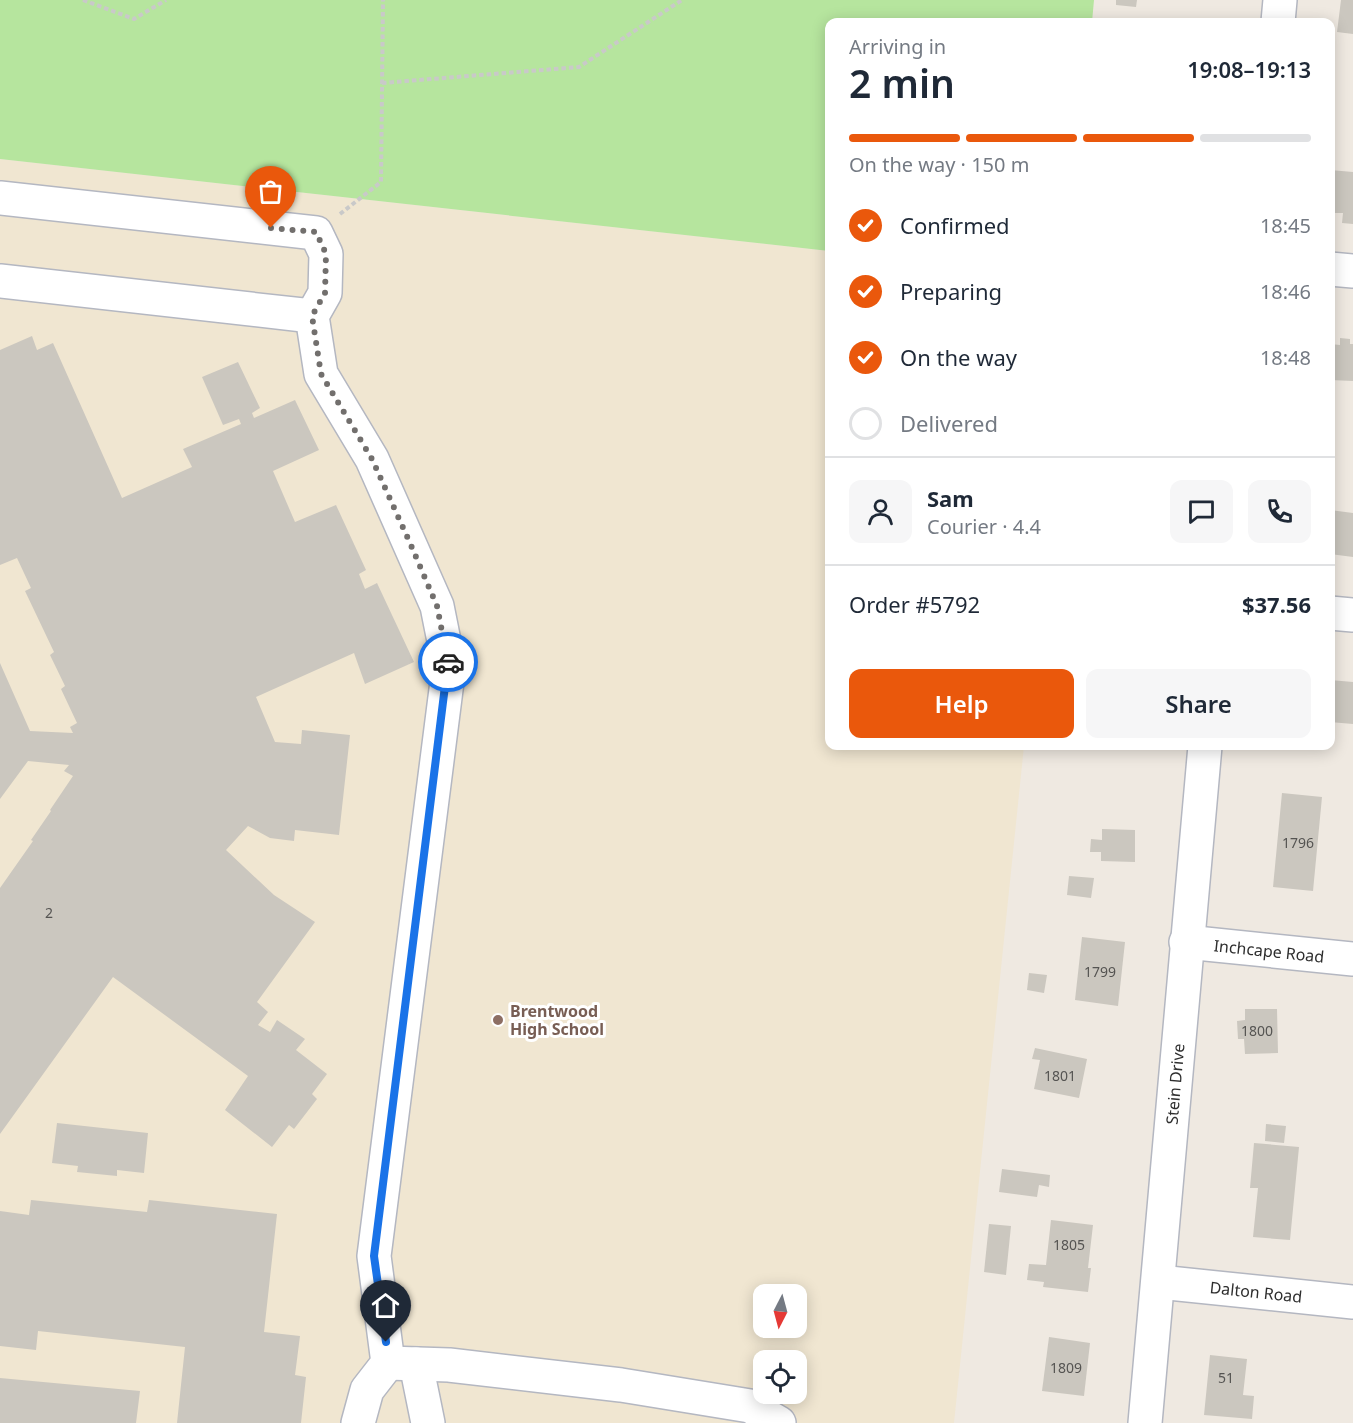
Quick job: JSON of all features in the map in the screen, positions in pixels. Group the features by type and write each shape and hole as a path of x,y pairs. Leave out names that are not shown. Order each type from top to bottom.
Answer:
{"street":[{"path":"1278,18 1280,0"},
{"path":"0,198 316,232 326,254 325,293 312,316 321,374 372,459 437,606 449,666 374,1256 402,1364 428,1423"},
{"path":"1335,269 1353,271"},
{"path":"0,281 312,316"},
{"path":"1335,613 1353,615"},
{"name":"Stein Drive","path":"1145,1423 1205,750"},
{"name":"Inchcape Road","path":"1186,942 1353,959"},
{"name":"Dalton Road","path":"1159,1282 1353,1302"},
{"path":"358,1423 367,1390 402,1364 449,1365 621,1385 750,1406 779,1423"}],"path":[{"path":"83,0 134,19 166,0"},
{"path":"316,232 381,182 383,0"},
{"path":"382,83 579,67 682,0"}],"shaded area":[{"name":"Brentwood High School","path":"0,159 825,251 825,750 1024,750 954,1423 0,1423"}],"green space":[{"path":"0,0 1094,0 1092,18 825,18 825,251 0,159"}],"building":[{"path":"1116,0 1137,0 1136,7 1116,5"},
{"path":"1341,0 1353,0 1353,34 1337,32"},
{"path":"1335,170 1353,172 1353,224 1342,223 1343,213 1335,213"},
{"path":"32,336 37,350 53,343 122,498 192,467 183,449 241,424 239,419 223,425 202,377 238,362 260,408 252,413 254,418 295,400 319,450 273,471 295,522 336,505 366,570 359,574 365,589 377,583 414,662 365,684 354,653 256,697 275,742 301,744 302,730 350,735 339,835 295,830 294,841 270,838 248,826 226,850 274,895 315,922 257,1002 268,1012 258,1025 270,1032 277,1020 305,1039 296,1050 327,1074 312,1094 317,1099 294,1129 289,1125 272,1147 225,1110 248,1076 113,977 0,1134 0,888 33,841 31,840 73,776 64,771 69,765 28,761 0,799 0,663 30,731 73,733 70,727 77,723 61,689 65,686 50,655 54,652 25,591 31,588 17,558 0,565 0,350"},
{"path":"1340,338 1350,339 1350,344 1353,344 1353,381 1335,380 1335,344 1340,345"},
{"path":"1335,511 1353,513 1353,557 1335,555"},
{"path":"1335,680 1353,682 1353,724 1335,722"},
{"path":"1282,793 1322,797 1313,891 1273,887"},
{"path":"1102,829 1135,830 1135,862 1101,861 1101,852 1090,852 1091,839 1102,840"},
{"path":"1069,876 1094,878 1091,898 1067,895"},
{"path":"1082,937 1125,942 1118,1006 1075,1000"},
{"path":"1029,973 1047,975 1044,993 1027,990"},
{"path":"1245,1009 1277,1009 1278,1053 1245,1054 1244,1039 1238,1039 1237,1021 1245,1020"},
{"path":"1035,1048 1087,1059 1079,1098 1034,1089 1040,1060 1032,1059"},
{"path":"57,1123 148,1133 144,1173 117,1170 117,1176 77,1172 78,1166 52,1163"},
{"path":"1266,1124 1286,1126 1284,1143 1265,1141"},
{"path":"1254,1143 1299,1147 1290,1240 1253,1237 1258,1188 1250,1188"},
{"path":"1002,1169 1050,1175 1049,1187 1039,1185 1037,1197 999,1192"},
{"path":"31,1200 147,1212 149,1200 277,1214 264,1332 300,1336 295,1375 306,1377 301,1423 177,1423 185,1347 38,1331 36,1350 0,1346 0,1211 29,1215"},
{"path":"1051,1220 1093,1225 1088,1292 1043,1287 1044,1282 1027,1280 1029,1264 1046,1265"},
{"path":"989,1224 1011,1226 1006,1275 984,1272"},
{"path":"1049,1337 1090,1343 1084,1396 1042,1391"},
{"path":"1210,1355 1247,1359 1243,1395 1254,1396 1252,1419 1204,1415"},
{"path":"0,1378 140,1391 136,1423 0,1423"}],"way so far":[{"path":"271,228 316,232 326,254 325,293 312,316 321,374 372,459 410,543 437,606 448,662"}],"place":[{"name":"Brentwood High School","path":"498,1020"}],"route":[{"path":"386,1342 374,1256 448,662"}]}
